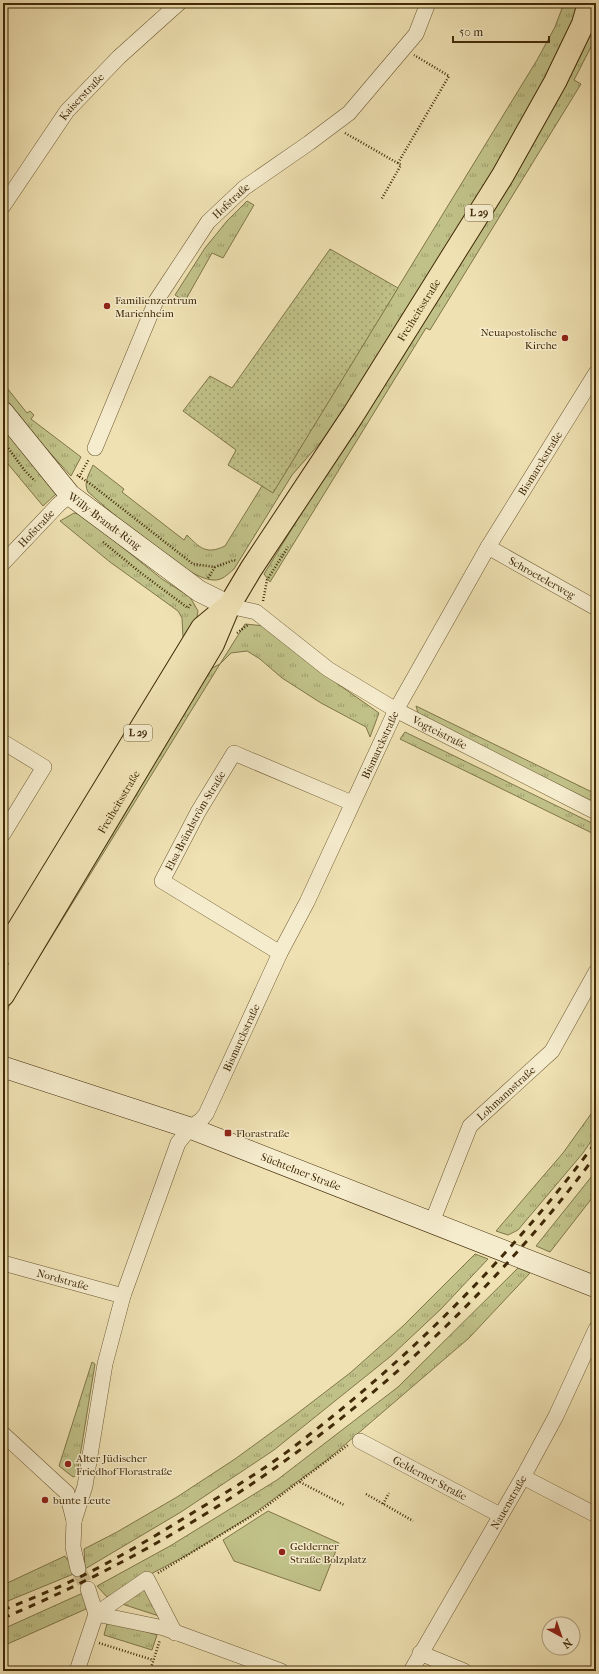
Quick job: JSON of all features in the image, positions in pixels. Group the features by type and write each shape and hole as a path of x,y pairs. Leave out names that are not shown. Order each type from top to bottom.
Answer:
{"main road":[{"name":"Freiheitsstraße","path":"3,954 202,628 229,606 259,575 353,415 503,175 555,82 583,24 589,3"},
{"name":"Willy-Brandt-Ring","path":"3,412 74,486 199,592 229,606"},
{"name":"Freiheitsstraße","path":"3,996 213,644 229,606"},
{"name":"Süchtelner Straße","path":"3,1067 190,1128 596,1287"}],"street":[{"name":"Kaiserstraße","path":"3,206 68,110 119,57 179,3"},
{"name":"Hofstraße","path":"95,448 156,301 208,222 244,188 349,113 416,34 428,3"},
{"name":"Bismarckstraße","path":"190,1128 201,1120 206,1114 280,953 307,902 396,710 488,547 596,373"},
{"name":"Hofstraße","path":"3,563 74,486"},
{"name":"Schroetelerweg","path":"488,547 596,608"},
{"name":"Vogteistraße","path":"229,606 256,612 328,669 396,710 596,812"},
{"path":"3,742 44,767 3,834"},
{"name":"Elsa-Brändström-Straße","path":"280,953 162,881 198,812 234,753 352,803"},
{"name":"Lohmannstraße","path":"432,1222 470,1126 552,1051 596,972"},
{"path":"78,1569 73,1547 74,1521 85,1486 105,1364 123,1296 178,1143 190,1128"},
{"name":"Nordstraße","path":"3,1263 123,1296"},
{"name":"Nauenstraße","path":"411,1671 420,1653 523,1477 556,1416 596,1329"},
{"path":"3,1434 66,1493 74,1521"},
{"name":"Gelderner Straße","path":"360,1441 500,1515"},
{"path":"523,1477 596,1515"},
{"path":"96,1614 148,1579 170,1631"},
{"path":"77,1671 89,1640 96,1614 88,1589"},
{"path":"96,1614 170,1631 281,1671"},
{"path":"420,1653 445,1668 464,1671"}],"path":[{"path":"398,163 449,76 403,49"},
{"path":"333,125 401,165 381,200"},
{"path":"74,486 95,448"},
{"path":"74,472 74,486"},
{"path":"74,486 92,485 193,564 215,566 234,560 259,575"},
{"path":"148,1579 260,1512 349,1444 360,1441"},
{"path":"300,1482 344,1505"},
{"path":"383,1504 389,1493"},
{"path":"366,1494 412,1520"},
{"path":"150,1671 153,1660 170,1631"},
{"path":"89,1640 153,1660"}],"green space":[{"path":"564,3 578,3 570,30 517,136 334,427 292,475 234,569 225,577 216,580 201,577 186,569 149,543 88,492 86,482 93,465 124,489 122,492 184,540 187,535 200,547 208,550 218,549 225,546 262,486 273,492 537,60 555,27"},
{"path":"596,19 596,37 574,80 581,84 430,330 426,328 270,582 264,574 562,91 581,55"},
{"path":"247,201 254,205 223,258 212,253 185,301 175,295 205,248 227,221"},
{"path":"330,249 398,288 273,493 228,465 236,450 183,411 210,376 232,388"},
{"path":"3,383 27,413 30,411 34,415 31,419 81,457 71,476 3,401"},
{"path":"3,425 56,494 43,506 3,458"},
{"path":"74,513 82,515 162,579 190,597 198,611 195,629 189,641 183,637 182,618 178,611 110,562 60,521"},
{"path":"245,624 265,626 335,682 379,713 370,737 366,727 321,703 282,678 260,659 247,651 231,653 220,664"},
{"path":"220,664 9,1006 3,1027 3,1008 10,992 195,691 212,668"},
{"path":"416,706 596,794 596,803 419,716"},
{"path":"405,732 596,825 596,835 400,739"},
{"path":"596,1107 596,1134 583,1153 518,1230 508,1235 496,1231 563,1153"},
{"path":"596,1171 596,1193 550,1252 536,1246"},
{"path":"475,1254 488,1259 441,1309 391,1356 274,1450 181,1512 85,1569 84,1549 117,1532 177,1497 235,1459 294,1416 350,1373 403,1326"},
{"path":"518,1268 530,1273 469,1338 327,1460 249,1517 187,1555 107,1597 97,1586 170,1546 277,1480 398,1387"},
{"path":"92,1362 95,1364 77,1475 73,1477 59,1466"},
{"name":"Gelderner Straße Bolzplatz","path":"268,1511 339,1543 320,1591 234,1561 223,1540"},
{"path":"65,1556 76,1573 3,1603 3,1585"},
{"path":"146,1587 162,1617 119,1603"},
{"path":"85,1592 87,1603 86,1609 3,1646 3,1629"},
{"path":"108,1620 157,1635 152,1650 104,1635"}],"tunnel":[{"path":"78,1569 88,1589"}],"railway":[{"path":"3,1610 63,1585 130,1550 178,1522 275,1461 300,1442 381,1375 421,1339 458,1302 495,1264 530,1224 564,1184 596,1142"},
{"path":"3,1618 89,1579 173,1533 254,1483 331,1427 404,1366 473,1300 537,1229 596,1155"}],"place":[{"name":"Familienzentrum Marienheim","path":"107,306"},
{"name":"Neuapostolische Kirche","path":"565,338"},
{"name":"Florastraße","path":"228,1133"},
{"name":"Alter Jüdischer Friedhof Florastraße","path":"68,1464"},
{"name":"bunte Leute","path":"45,1500"},
{"name":"Gelderner Straße Bolzplatz","path":"282,1552"}]}
